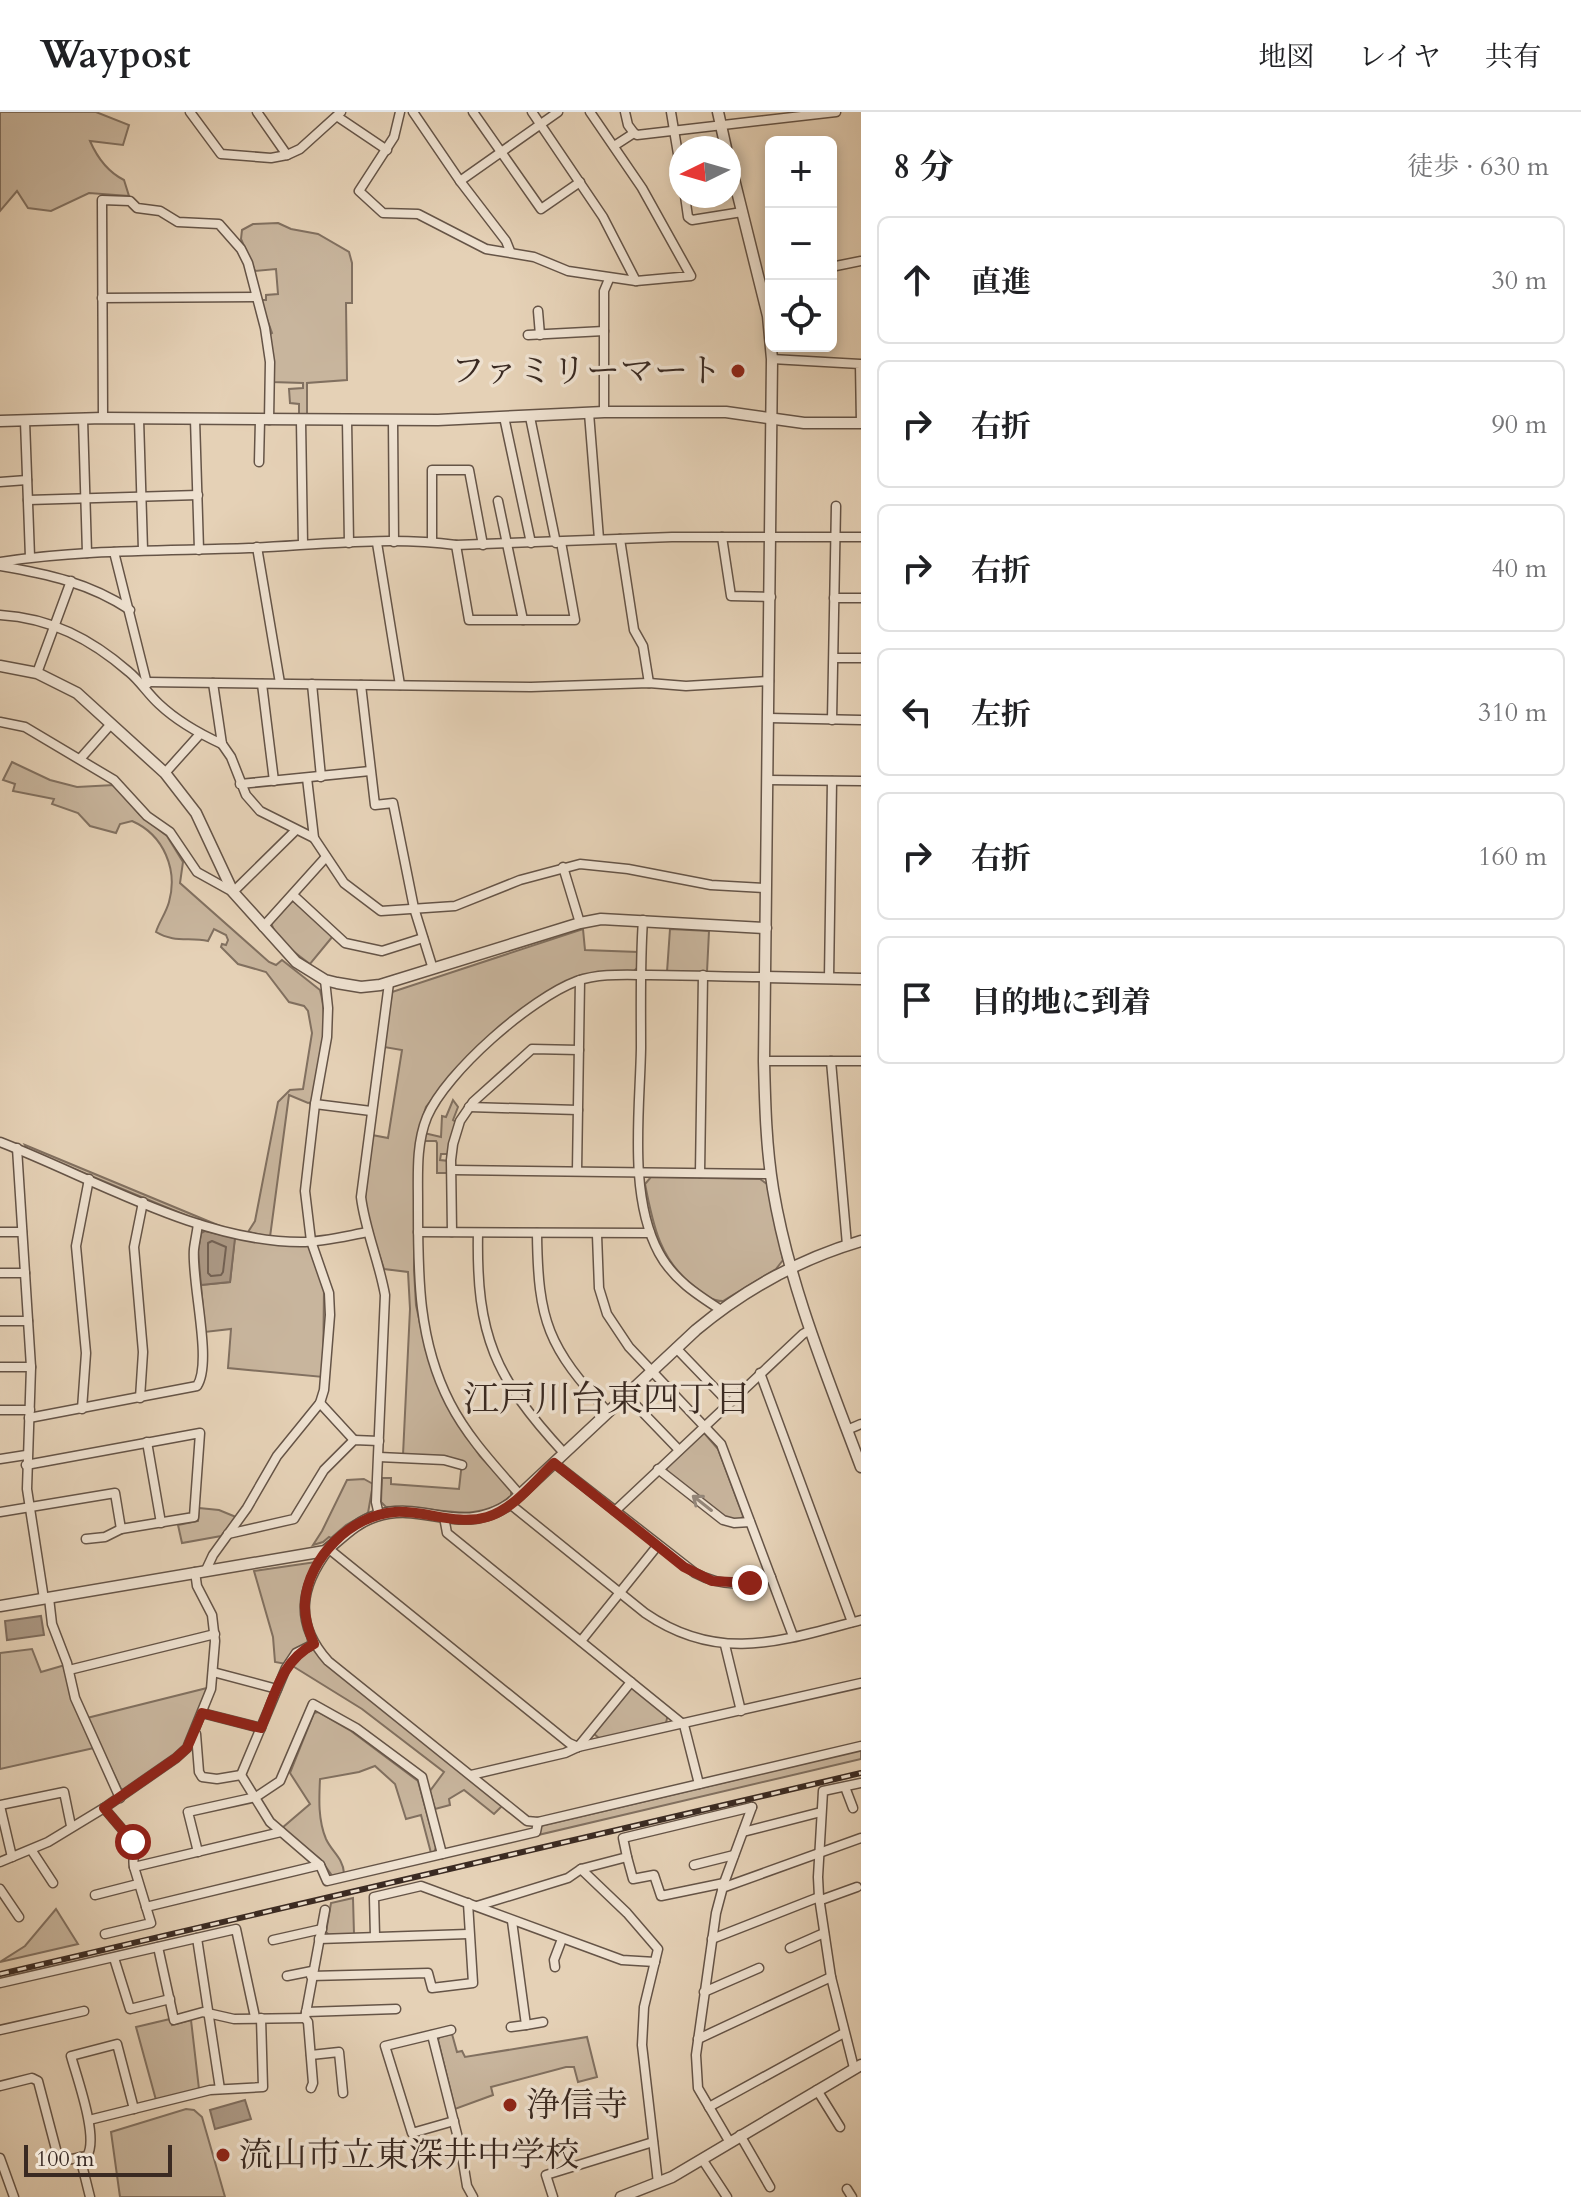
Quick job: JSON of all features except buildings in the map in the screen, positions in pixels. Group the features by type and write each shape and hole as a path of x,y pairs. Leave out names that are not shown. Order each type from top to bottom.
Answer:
{"street":[{"path":"190,112 221,154 271,158 287,155 300,149 339,115 387,150"},
{"path":"257,112 287,155"},
{"path":"400,112 394,137 359,191 383,213 418,214 486,249 534,257 568,271 636,281 691,276 642,188 590,112"},
{"path":"413,112 506,241 510,251"},
{"path":"473,112 541,209 580,182"},
{"path":"532,112 603,217 636,281"},
{"path":"460,181 558,112"},
{"path":"625,112 628,125 637,135 768,116 836,112"},
{"path":"671,112 676,136"},
{"path":"718,112 723,136"},
{"path":"614,146 634,133"},
{"path":"103,418 102,200 130,201 137,208 160,211 178,222 219,224 241,249 248,263 265,328 270,362 259,462"},
{"path":"687,208 688,217 692,220 742,212"},
{"path":"741,208 766,280"},
{"path":"837,266 861,261"},
{"path":"604,412 604,291 609,279"},
{"path":"102,298 256,297"},
{"path":"538,311 540,335"},
{"path":"528,335 604,331"},
{"path":"771,352 764,1061 771,1174 790,1268 861,1467"},
{"path":"0,421 103,418 393,420 604,412 726,412 804,423 861,423 860,364 772,359"},
{"path":"589,413 599,539"},
{"path":"504,417 531,543"},
{"path":"456,545 469,620 575,620 530,417"},
{"path":"83,419 87,553"},
{"path":"139,419 143,550"},
{"path":"195,419 199,550"},
{"path":"347,420 349,543"},
{"path":"393,420 394,542"},
{"path":"25,421 30,557"},
{"path":"301,421 303,544"},
{"path":"432,542 432,470 469,470 483,545"},
{"path":"0,482 27,480"},
{"path":"28,500 198,495"},
{"path":"498,501 523,620"},
{"path":"832,720 836,506"},
{"path":"722,537 731,596 771,597"},
{"path":"0,564 30,557 87,553 303,544 432,542 483,545 599,539 861,537"},
{"path":"620,539 634,630 643,646 649,683"},
{"path":"377,543 400,685"},
{"path":"257,547 280,683"},
{"path":"114,552 150,692"},
{"path":"0,564 71,581 131,611"},
{"path":"37,673 71,581"},
{"path":"834,598 861,598"},
{"path":"0,615 55,625 99,647 150,692 159,704 200,734 222,744"},
{"path":"834,658 861,658"},
{"path":"0,666 37,673 77,693 165,773 196,813 233,892 296,962 325,980 361,987 389,983 601,919 766,928"},
{"path":"147,682 531,687 649,683 686,686 769,681"},
{"path":"213,683 222,744 231,757 240,784 260,811 314,838"},
{"path":"262,684 274,781"},
{"path":"312,684 321,777"},
{"path":"361,685 375,805 393,803 414,908 433,969"},
{"path":"769,718 861,720"},
{"path":"0,722 25,727 114,780 147,816 170,832 197,872 233,892"},
{"path":"80,759 111,724"},
{"path":"165,773 200,734"},
{"path":"240,784 370,771"},
{"path":"307,778 314,838 344,883 381,911 455,906 520,880 580,864 711,885 766,888"},
{"path":"768,780 861,781"},
{"path":"829,978 832,781"},
{"path":"233,892 295,831"},
{"path":"263,927 326,857"},
{"path":"563,867 580,923"},
{"path":"293,895 345,943 382,951 423,938"},
{"path":"643,920 639,1172 650,1233 674,1275 721,1310"},
{"path":"520,1495 484,1455 462,1423 434,1366 420,1302 420,1140 440,1092 524,1011 551,993 580,980 642,975 861,979"},
{"path":"700,1173 703,975"},
{"path":"0,1862 32,1851 104,1808 187,1748 211,1689 213,1672 215,1634 212,1615 197,1586 201,1571 284,1445 320,1403 326,1382 330,1306 326,1280 311,1241 305,1191 315,1104 327,1037 325,980"},
{"path":"577,1171 580,980"},
{"path":"379,1515 376,1502 385,1305 380,1269 363,1213 361,1179 389,983"},
{"path":"452,1232 453,1144 460,1121 469,1107 532,1049 579,1050"},
{"path":"764,1061 861,1061"},
{"path":"831,1061 847,1245"},
{"path":"315,1104 371,1111"},
{"path":"469,1107 578,1110"},
{"path":"0,1142 198,1224 266,1239 311,1241 368,1232"},
{"path":"17,1148 31,1367 26,1460 29,1508 52,1624 69,1670 75,1698 120,1798"},
{"path":"454,1170 771,1174"},
{"path":"82,1409 86,1353 76,1246 89,1179"},
{"path":"140,1398 143,1352 134,1247 143,1202"},
{"path":"0,1410 30,1414 82,1409 194,1388 200,1381 202,1352 194,1251 198,1224"},
{"path":"0,1232 22,1232"},
{"path":"418,1232 650,1233"},
{"path":"478,1233 479,1290 491,1346 517,1398 564,1453"},
{"path":"537,1233 540,1298 555,1345 574,1375 608,1412"},
{"path":"597,1235 598,1279 603,1306 622,1339 721,1444 793,1636"},
{"path":"861,1241 790,1268 721,1310 676,1348 510,1504 494,1514 476,1519 403,1512 379,1515 349,1529 329,1549 314,1572 306,1596 306,1619 314,1644 328,1661 527,1821 538,1822 861,1746"},
{"path":"0,1273 25,1273"},
{"path":"0,1321 28,1321"},
{"path":"615,1511 760,1373 810,1330"},
{"path":"676,1348 729,1403"},
{"path":"0,1367 31,1367"},
{"path":"510,1504 619,1593 680,1634 725,1645 751,1644 856,1621 760,1373"},
{"path":"626,1395 679,1450"},
{"path":"320,1403 354,1440 379,1441"},
{"path":"847,1430 861,1424"},
{"path":"0,1459 26,1460 200,1433 194,1517 121,1529 105,1537 86,1539"},
{"path":"228,1534 294,1519 324,1470 354,1440"},
{"path":"147,1442 161,1523"},
{"path":"379,1457 444,1460 462,1465"},
{"path":"554,1463 684,1567 712,1581 743,1583 771,1577"},
{"path":"658,1469 723,1520 750,1522"},
{"path":"0,1512 115,1493 121,1529"},
{"path":"444,1517 447,1533 684,1725 699,1784"},
{"path":"581,1641 658,1545"},
{"path":"0,1606 329,1549 569,1743 578,1747"},
{"path":"69,1670 215,1634"},
{"path":"241,1775 292,1658 314,1644"},
{"path":"725,1645 741,1711"},
{"path":"213,1672 277,1689"},
{"path":"578,1747 631,1682"},
{"path":"471,1775 565,1753 578,1747 861,1683"},
{"path":"198,1852 188,1812 256,1797 280,1781 313,1704 356,1728 422,1777 442,1854"},
{"path":"202,1713 261,1728"},
{"path":"195,1732 202,1777 217,1779 241,1775"},
{"path":"241,1775 270,1822 320,1865 327,1881 536,1832 538,1822"},
{"path":"622,2197 658,2183 702,2159 857,2066 844,2033 831,1977 820,1899 818,1854 823,1791 861,1783"},
{"path":"845,1787 853,1808"},
{"path":"12,1857 0,1806 64,1792 71,1826"},
{"path":"729,2141 698,2088 695,2070 712,1939 723,1886 752,1807 623,1838 633,1879 654,1875 661,1896 723,1886 861,1838"},
{"path":"104,1808 133,1842 135,1849 132,1858 151,1923 105,1934"},
{"path":"743,1832 821,1812"},
{"path":"134,1867 281,1832"},
{"path":"32,1851 53,1883"},
{"path":"694,1865 734,1855"},
{"path":"472,1905 568,1878 581,1869 627,1857"},
{"path":"146,1907 320,1865"},
{"path":"581,1869 627,1913 658,1949 644,2007 642,2045 658,2183"},
{"path":"95,1895 138,1884"},
{"path":"375,1936 374,1897 421,1886 622,1960 655,1962"},
{"path":"712,1939 857,1887"},
{"path":"0,1889 19,1917"},
{"path":"287,1976 312,1973 428,1973 432,1988 473,1983 468,1934 472,1905"},
{"path":"311,2088 306,2015 325,1910"},
{"path":"512,1921 526,2025"},
{"path":"0,1983 236,1929 258,2018 263,2087 220,2089 89,2120"},
{"path":"273,1940 322,1929"},
{"path":"790,1948 824,1933"},
{"path":"319,1939 468,1934"},
{"path":"197,1938 220,2089"},
{"path":"555,1967 554,1960 562,1939"},
{"path":"158,1947 174,2020 203,2012 234,2019 396,2009"},
{"path":"114,1958 130,2009 170,1999"},
{"path":"704,1992 759,1968"},
{"path":"698,2039 831,1977"},
{"path":"0,2030 84,2011"},
{"path":"511,2027 543,2022"},
{"path":"451,2030 385,2046 412,2133 454,2121"},
{"path":"709,2107 844,2033"},
{"path":"432,2035 467,2186 473,2197"},
{"path":"0,2086 36,2079 58,2157 64,2161 87,2156 91,2149 89,2120 71,2056 117,2044 134,2109"},
{"path":"311,2055 339,2052 343,2093"},
{"path":"817,2090 840,2127"},
{"path":"740,2135 770,2187"},
{"path":"553,2197 546,2175 653,2142"},
{"path":"80,2157 90,2197"},
{"path":"0,2158 3,2177 14,2197"},
{"path":"702,2159 727,2197"}],"shaded area":[{"path":"0,112 96,112 129,125 123,145 90,141 104,164 124,180 129,196 89,193 51,211 28,208 17,191 0,211"},
{"path":"278,223 318,234 349,252 352,263 352,303 346,303 347,380 307,383 307,415 299,415 299,404 290,403 289,389 303,388 303,383 272,382 268,335 272,333 260,300 266,300 266,295 278,294 276,269 255,271 241,239 242,230 253,224"},
{"path":"12,762 50,780 77,787 114,785 140,815 167,836 183,862 180,883 269,962 276,965 282,960 320,990 324,1032 312,1102 289,1095 270,1237 248,1232 255,1221 278,1102 290,1090 303,1089 312,1033 308,1011 304,1006 289,1002 266,972 238,964 221,947 222,944 226,945 226,935 214,929 208,941 175,939 156,932 169,902 172,878 166,855 153,835 132,821 120,824 116,833 90,826 78,813 52,804 54,799 13,791 15,784 3,780"},
{"path":"295,901 333,936 310,964 282,941 271,923"},
{"path":"583,929 585,950 638,952 637,968 633,972 567,983 455,1070 426,1107 415,1153 414,1270 416,1305 426,1351 455,1419 480,1456 511,1489 511,1496 482,1511 386,1507 381,1502 382,1478 391,1478 391,1484 459,1489 462,1462 445,1456 403,1455 410,1309 408,1272 384,1269 370,1227 365,1199 372,1135 388,1138 402,1050 384,1047 392,992"},
{"path":"670,929 709,931 707,972 667,972"},
{"path":"453,1100 458,1107 453,1120 456,1122 449,1154 441,1154 440,1160 449,1161 449,1173 437,1173 437,1143 423,1141 424,1133 441,1137 442,1116 446,1117"},
{"path":"25,1145 220,1226 197,1220 28,1150"},
{"path":"651,1177 760,1179 767,1184 783,1260 776,1269 723,1301 706,1296 684,1278 660,1242 645,1184"},
{"path":"235,1236 309,1245 324,1288 323,1377 228,1368 231,1329 205,1332 201,1285 230,1282"},
{"path":"700,1434 705,1434 718,1449 743,1516 741,1520 729,1520 667,1472 666,1467"},
{"path":"364,1479 373,1484 368,1513 331,1538 313,1545 347,1480"},
{"path":"199,1508 219,1510 236,1517 221,1536 182,1543 178,1525 198,1521"},
{"path":"316,1562 304,1586 301,1602 308,1643 286,1664 275,1662 273,1637 254,1571"},
{"path":"313,1648 322,1659 503,1805 494,1814 464,1790 449,1799 450,1805 435,1809 430,1791 444,1772 362,1709 291,1665 297,1656"},
{"path":"32,1649 41,1672 65,1665 94,1748 0,1769 0,1653"},
{"path":"634,1687 668,1714 666,1723 600,1739 593,1733 629,1688"},
{"path":"207,1688 184,1747 126,1791 121,1789 87,1718"},
{"path":"318,1712 351,1731 418,1781 436,1847 434,1853 431,1853 421,1815 406,1819 395,1784 375,1766 320,1779 323,1832 342,1863 344,1873 333,1877 321,1860 282,1828 310,1804 290,1773 314,1713"},
{"path":"861,1750 861,1759 538,1835 541,1826"},
{"path":"353,1898 354,1934 329,1935 326,1932 331,1903"},
{"path":"56,1909 78,1944 0,1962 25,1946"},
{"path":"170,2019 172,2025 191,2020 199,2089 156,2100 136,2027"},
{"path":"452,2034 457,2052 462,2051 465,2057 587,2037 597,2077 578,2082 574,2067 566,2067 491,2087 493,2095 455,2109 438,2040"},
{"path":"186,2109 194,2110 202,2117 225,2197 120,2197 111,2132"}],"water":[{"path":"205,1231 235,1238 230,1282 201,1285 198,1251 201,1233"},
{"path":"41,1616 44,1635 7,1640 5,1621"},
{"path":"245,2100 251,2119 215,2129 210,2110"}],"railway":[{"path":"0,1974 861,1773"}],"place":[{"name":"ファミリーマート","path":"738,371"},
{"name":"浄信寺","path":"510,2105"},
{"name":"流山市立東深井中学校","path":"223,2155"}],"district":[{"name":"江戸川台東四丁目","path":"607,1399"}],"route":[{"path":"133,1842 104,1808 187,1748 202,1713 261,1728 292,1658 314,1644 305,1605 314,1572 340,1537 365,1520 396,1512 462,1520 486,1517 510,1504 554,1463 684,1567 712,1581 750,1583"}]}
